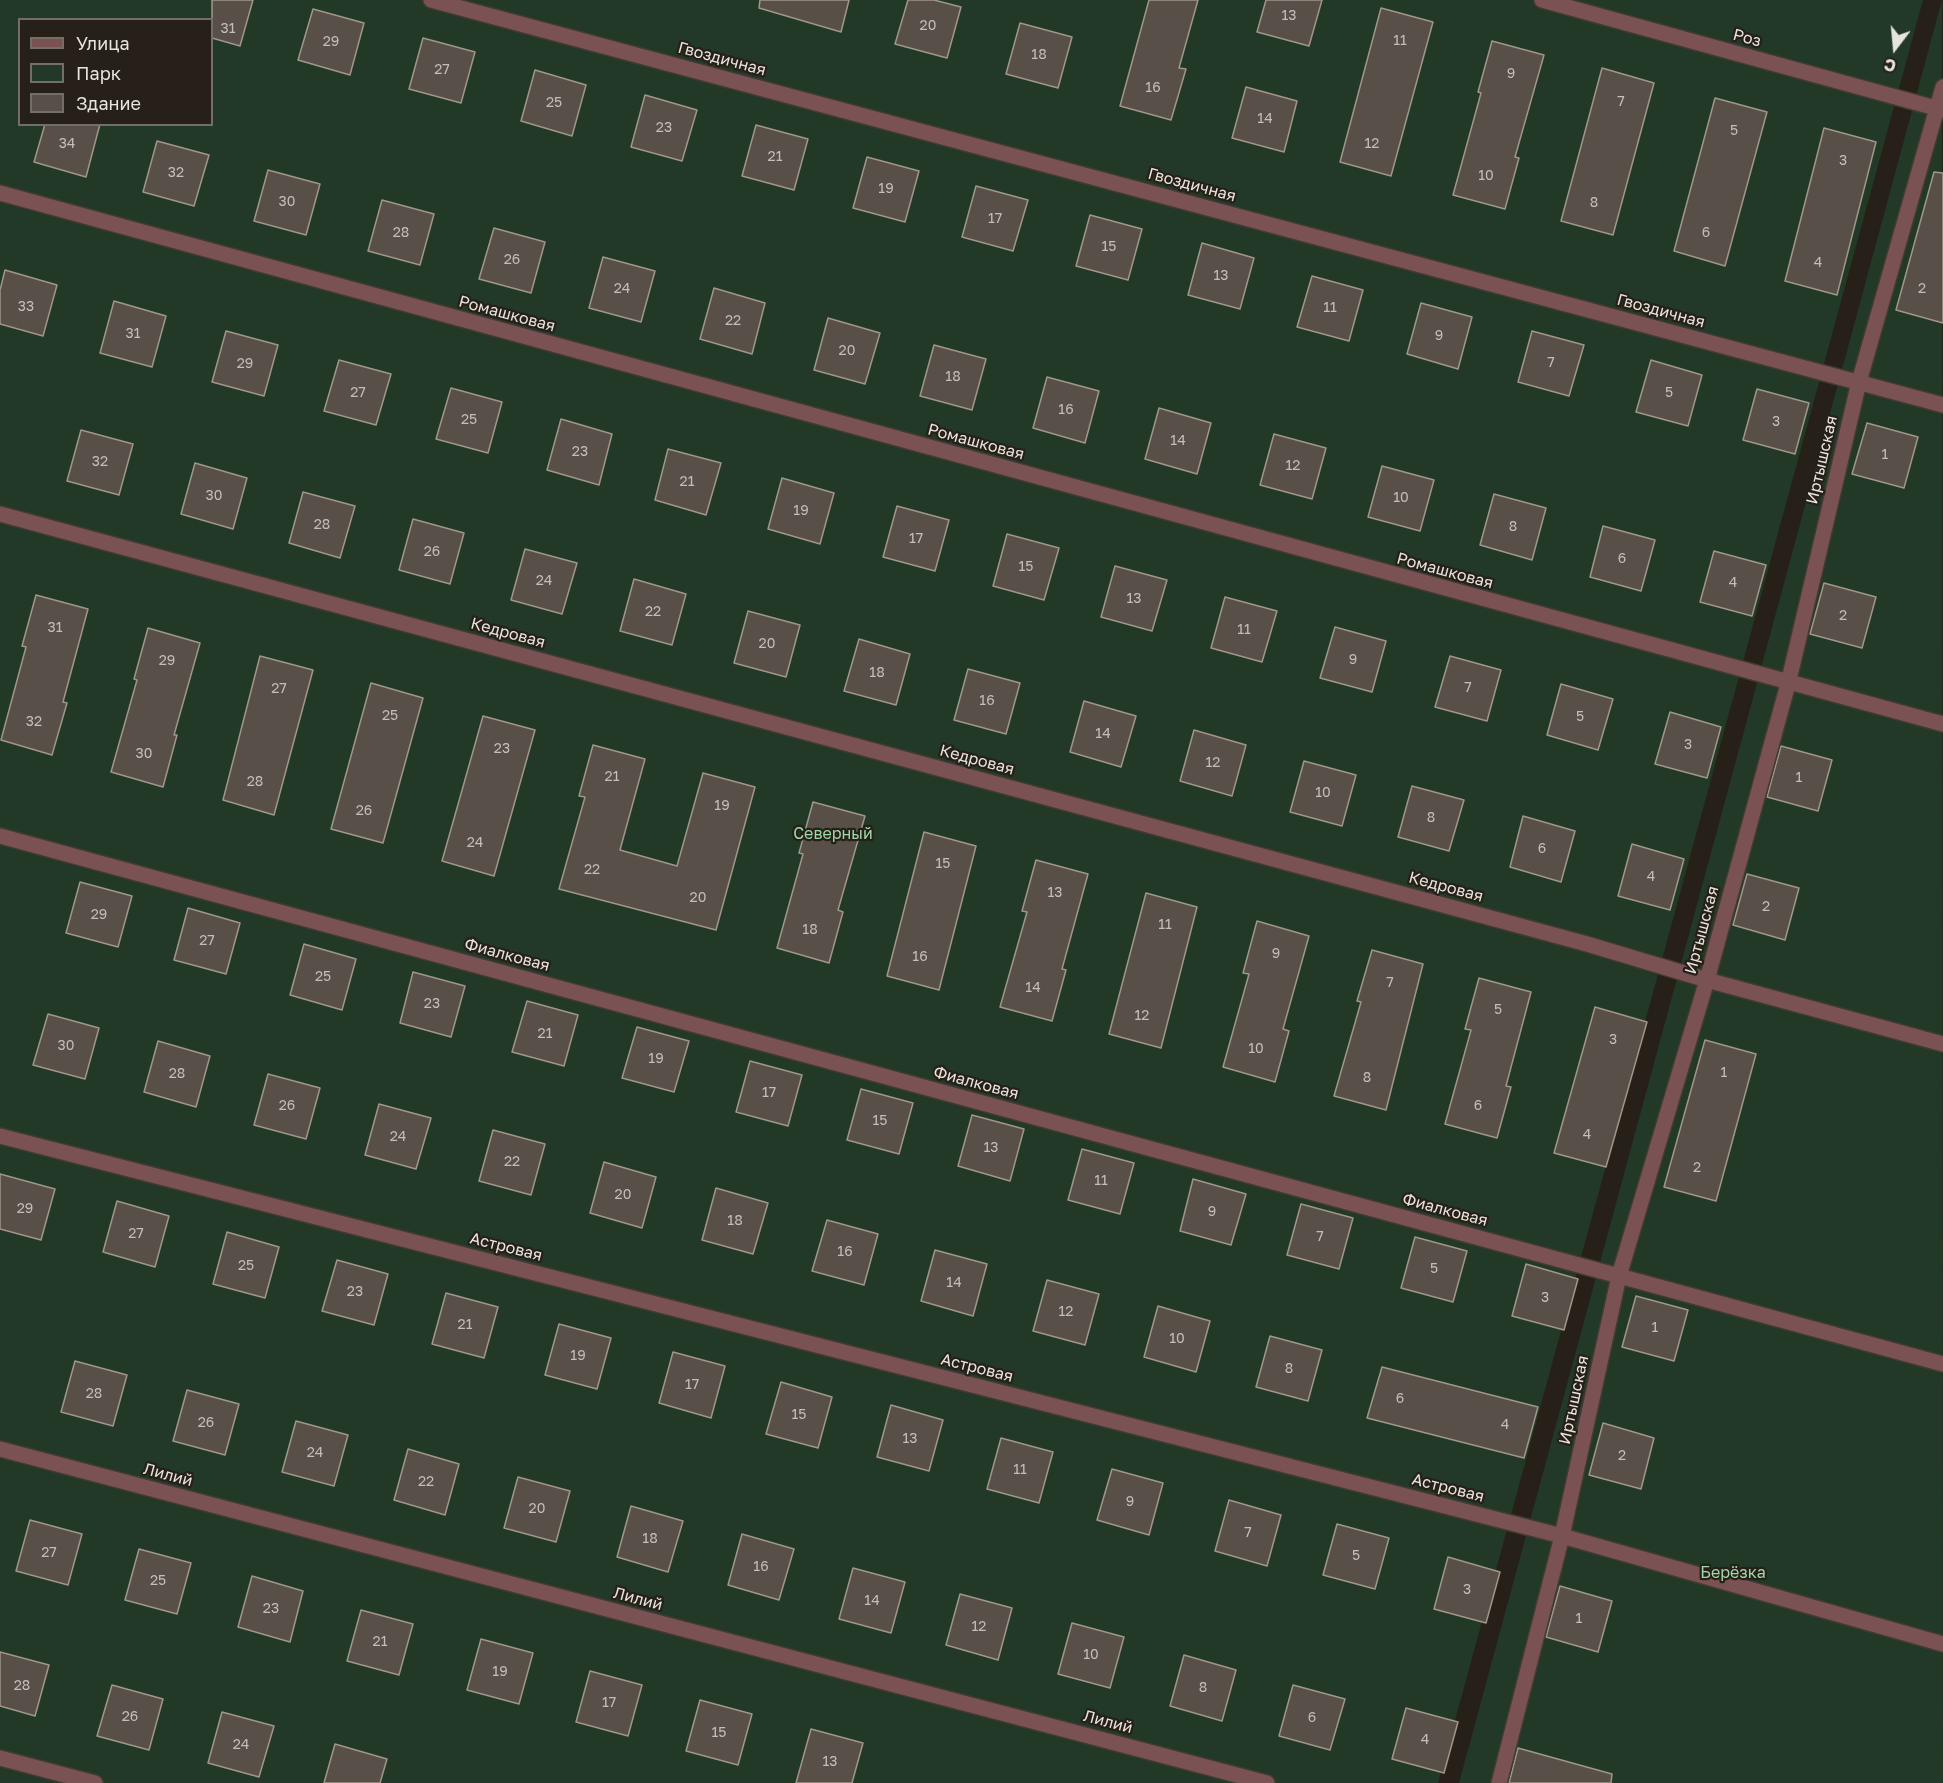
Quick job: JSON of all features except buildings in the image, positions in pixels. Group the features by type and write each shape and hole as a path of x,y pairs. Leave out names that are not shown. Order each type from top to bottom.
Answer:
{"street":[{"name":"Гвоздичная","path":"431,0 1943,405"},
{"name":"Роз","path":"1542,0 1940,109"},
{"name":"Иртышская","path":"1499,1783 1562,1536 1619,1276 1707,980 1788,684 1859,382 1940,109 1943,87"},
{"name":"Ромашковая","path":"0,194 1788,684 1943,724"},
{"name":"Кедровая","path":"0,514 1553,935 1707,980 1943,1044"},
{"name":"Фиалковая","path":"0,836 1943,1364"},
{"name":"Астровая","path":"0,1136 1562,1536 1943,1644"},
{"name":"Лилий","path":"0,1449 1268,1783"},
{"path":"0,1758 95,1783"}],"green space":[{"name":"Северный","path":"0,0 1923,0 1438,1783 0,1783"},
{"name":"Берёзка","path":"1942,0 1943,1783 1459,1783"}]}
